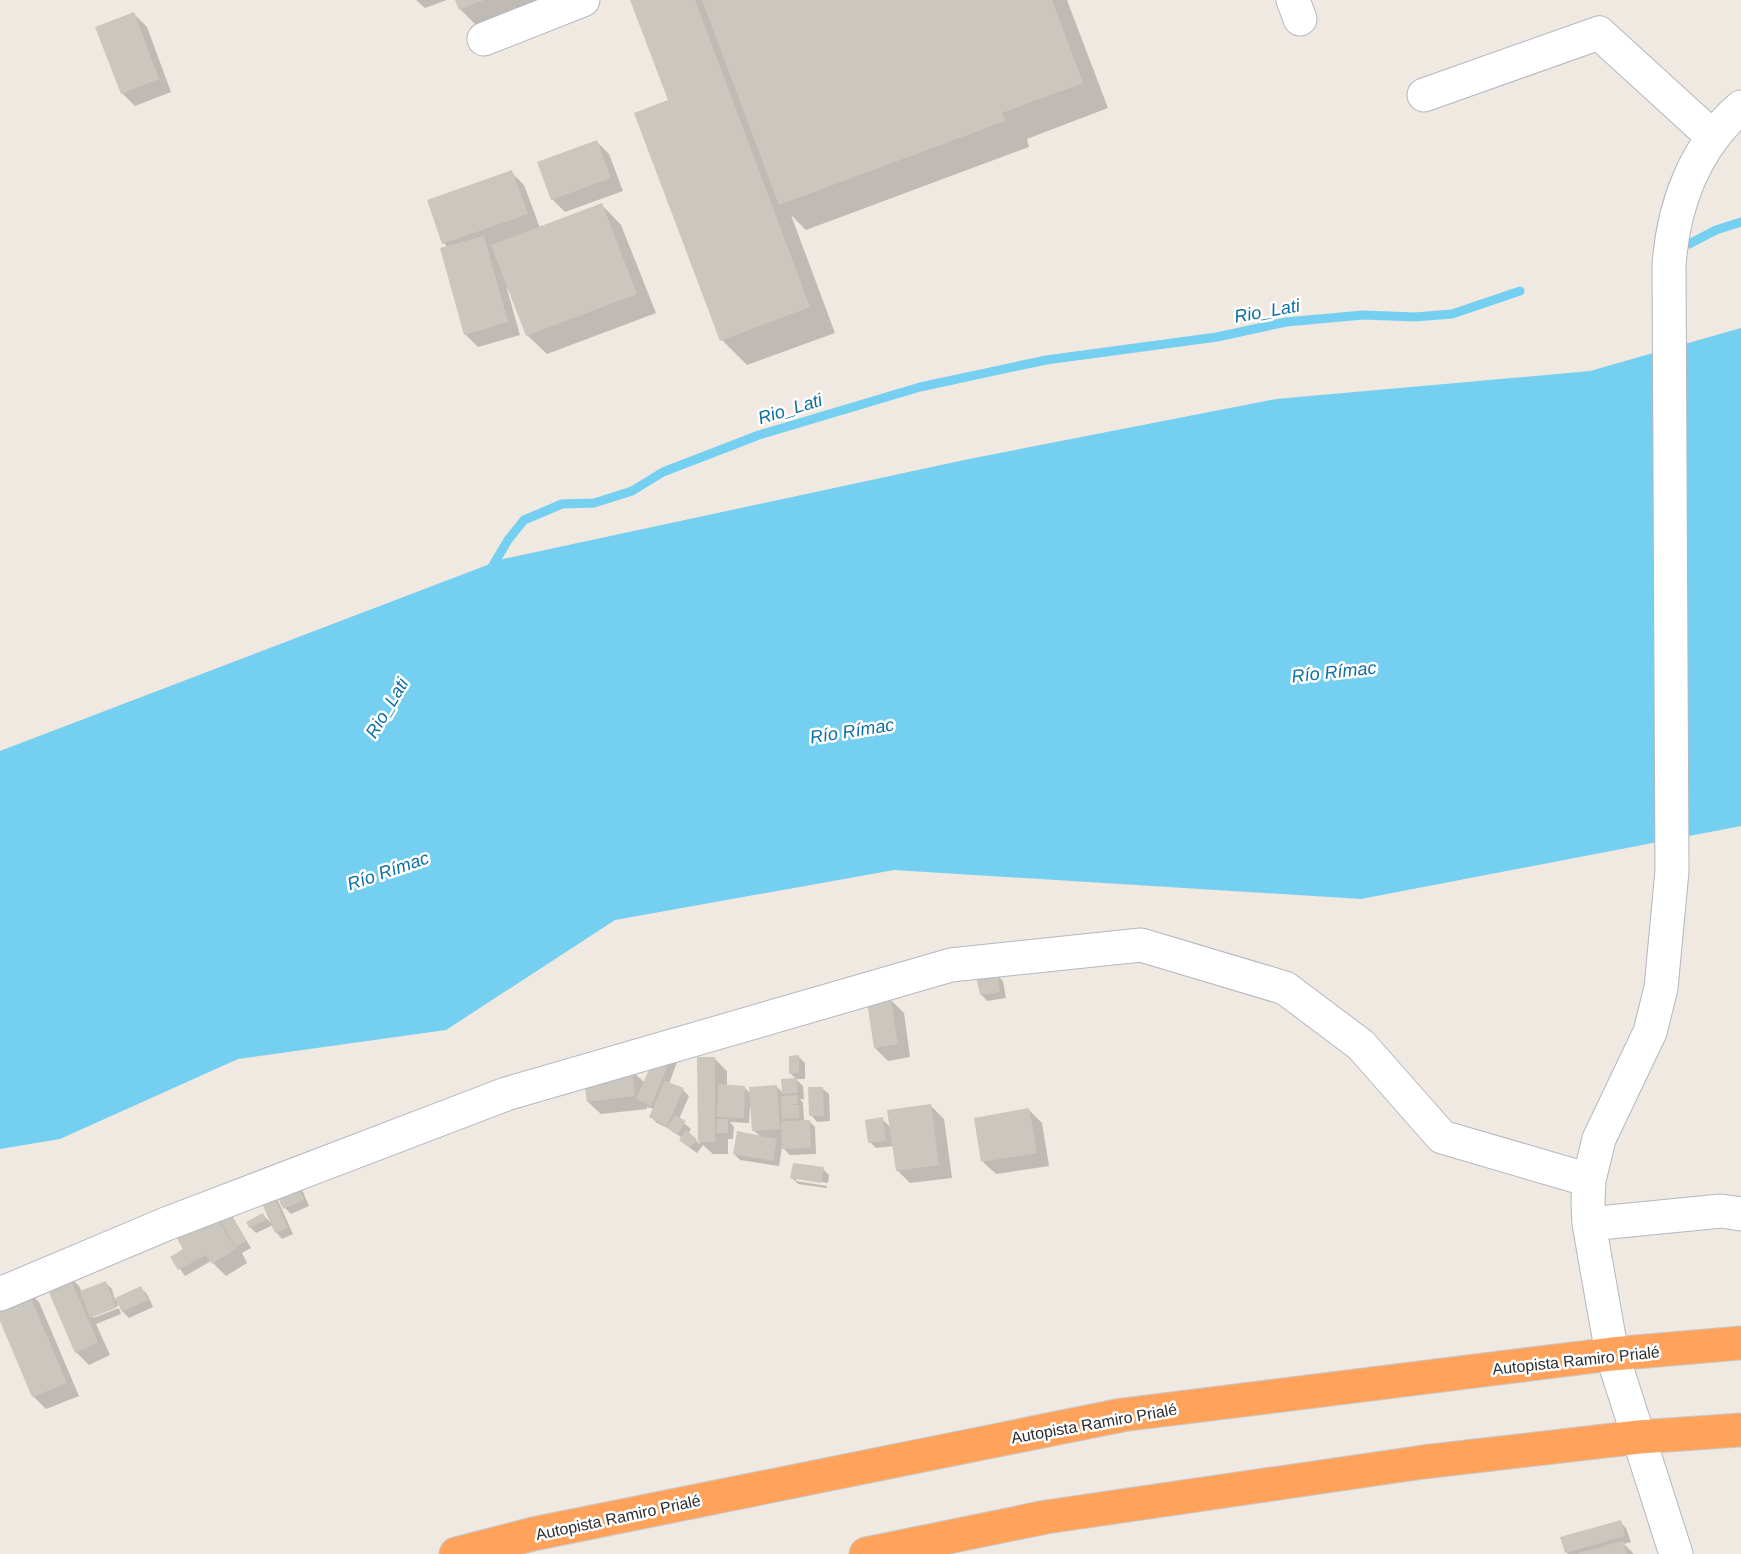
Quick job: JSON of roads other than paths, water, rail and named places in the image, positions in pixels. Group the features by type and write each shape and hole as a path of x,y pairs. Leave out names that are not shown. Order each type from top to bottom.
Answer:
{"highway":[{"name":"Autopista Ramiro Prialé","path":"456,1554 533,1534 1122,1415 1612,1354 1741,1343"},
{"path":"866,1554 1046,1517 1423,1462 1639,1437 1741,1430"}],"street":[{"path":"484,39 583,0"},
{"path":"1424,95 1599,33 1713,137"},
{"path":"1676,1554 1612,1354 1589,1224 1589,1180 1599,1139 1650,1032 1661,988 1672,871 1669,266 1676,217 1683,192 1696,164 1713,137 1741,107"},
{"path":"0,1294 166,1224 506,1094 951,965 1142,945 1285,988 1361,1045 1442,1137 1589,1180"},
{"path":"1589,1224 1721,1211 1741,1214"}],"water":[{"name":"Río Rímac","path":"1741,328 1741,826 1361,899 894,870 615,920 446,1030 238,1059 60,1139 0,1149 0,751 503,559 969,459 1276,399 1590,371"}],"waterway":[{"name":"Rio_Lati","path":"1689,244 1716,230 1741,222"},
{"name":"Rio_Lati","path":"489,572 508,540 524,520 562,504 594,503 632,491 663,472 759,435 920,387 1046,360 1217,337 1286,322 1363,315 1415,317 1452,314 1520,291"}]}
